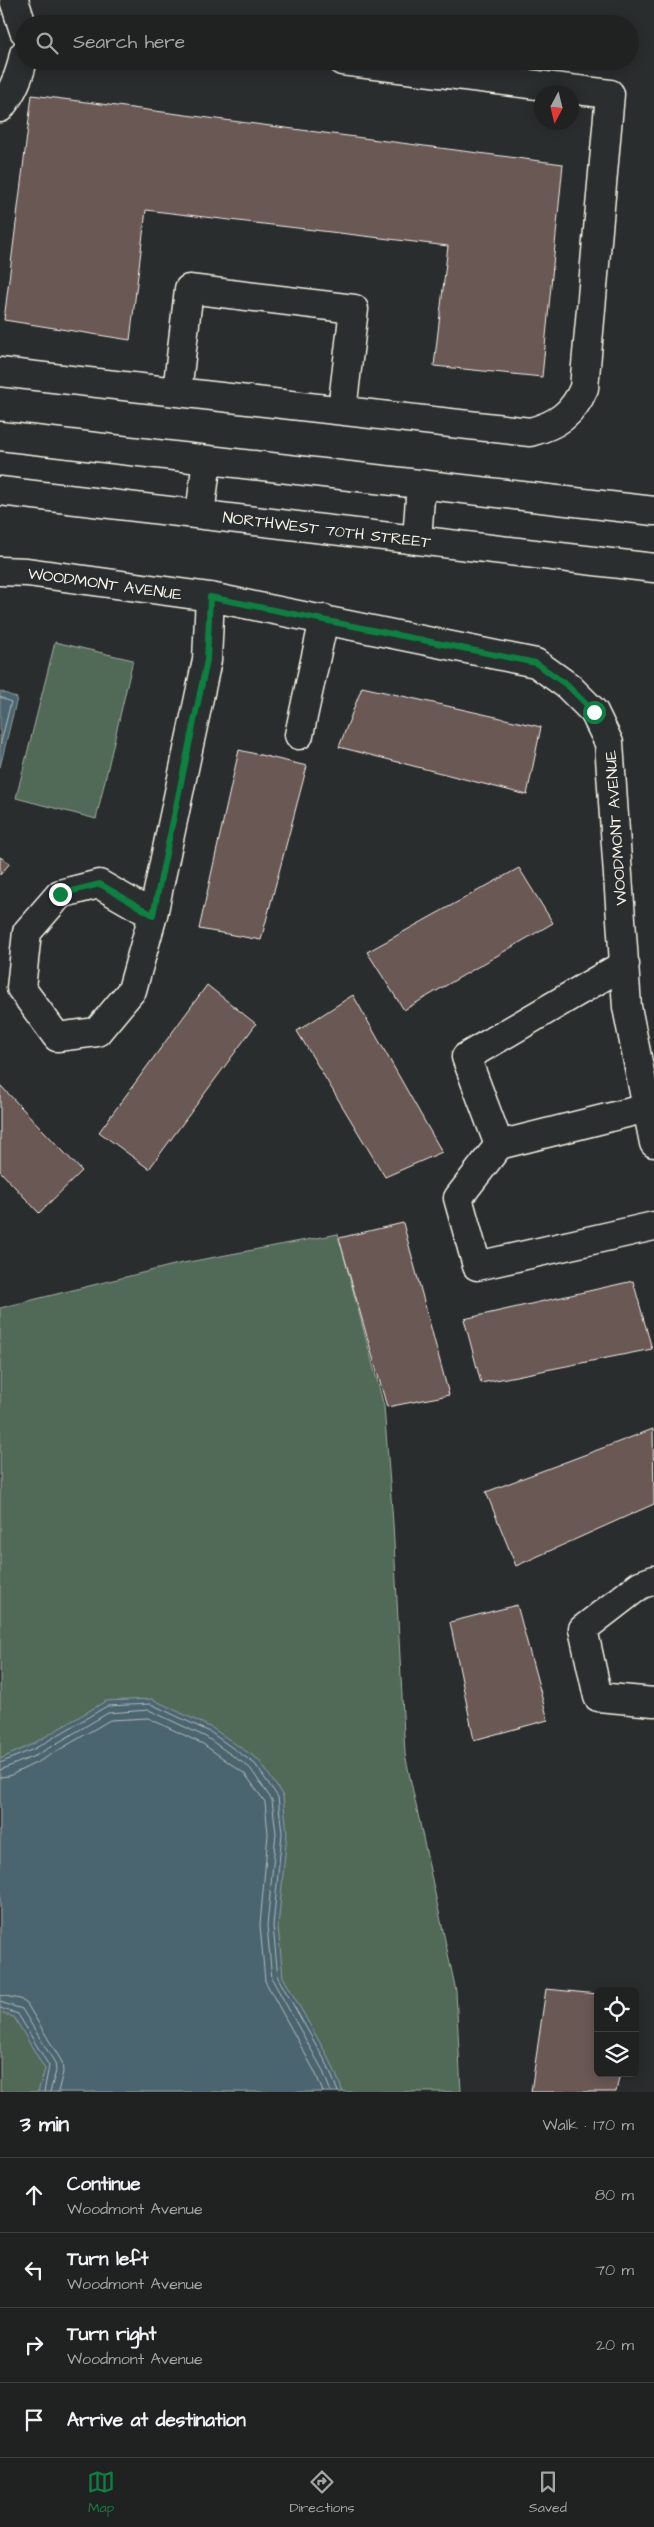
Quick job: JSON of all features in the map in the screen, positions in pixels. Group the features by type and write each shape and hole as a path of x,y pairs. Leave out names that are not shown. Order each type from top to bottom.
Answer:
{"street":[{"path":"0,108 8,98 15,61"},
{"path":"0,372 530,432 548,428 568,415 578,403 584,388 610,94 415,70"},
{"path":"177,392 189,289 354,309 342,410"},
{"path":"0,436 654,511"},
{"path":"200,514 207,460"},
{"path":"417,540 421,484"},
{"name":"NORTHWEST 70TH STREET","path":"0,491 654,568"},
{"name":"WOODMONT AVENUE","path":"0,570 28,572 210,597 536,663 568,686 594,712 609,743 627,1007 654,1143"},
{"path":"153,915 100,884 60,894 27,932 21,988 57,1037 97,1032 132,990 153,915 207,660 210,597"},
{"path":"299,735 324,620"},
{"path":"500,1145 466,1056 625,964"},
{"path":"647,1108 500,1145 458,1198 477,1266 654,1226"},
{"path":"654,1580 640,1585 584,1630 598,1696 654,1702"}],"green space":[{"path":"55,642 133,660 96,819 16,798"},
{"path":"338,1234 384,1406 393,1523 405,1754 456,1991 461,2092 0,2092 0,1308 178,1264"}],"water":[{"path":"0,691 17,698 0,767"},
{"path":"152,1699 212,1728 259,1760 283,1796 287,1833 278,1927 283,1977 332,2064 343,2092 38,2092 45,2069 14,2017 0,2013 0,1759 31,1745 106,1701"}],"building":[{"path":"32,95 563,164 542,377 434,366 448,246 146,210 130,340 4,320"},
{"path":"362,687 541,727 527,795 339,747"},
{"path":"239,750 307,766 261,940 199,929"},
{"path":"0,857 10,863 0,875"},
{"path":"519,868 553,923 404,1010 367,952"},
{"path":"207,985 256,1024 149,1169 99,1132"},
{"path":"353,995 442,1152 385,1177 297,1031"},
{"path":"0,1085 82,1171 39,1213 0,1171"},
{"path":"403,1223 449,1395 387,1407 339,1238"},
{"path":"633,1281 652,1349 481,1383 464,1319"},
{"path":"653,1429 654,1504 516,1566 486,1492"},
{"path":"517,1605 548,1720 474,1740 450,1622"},
{"path":"546,1989 594,1994 594,2077 619,2077 616,2092 531,2092"}],"route":[{"path":"60,894 100,884 153,915 207,660 210,597 536,663 568,686 594,712"}]}
